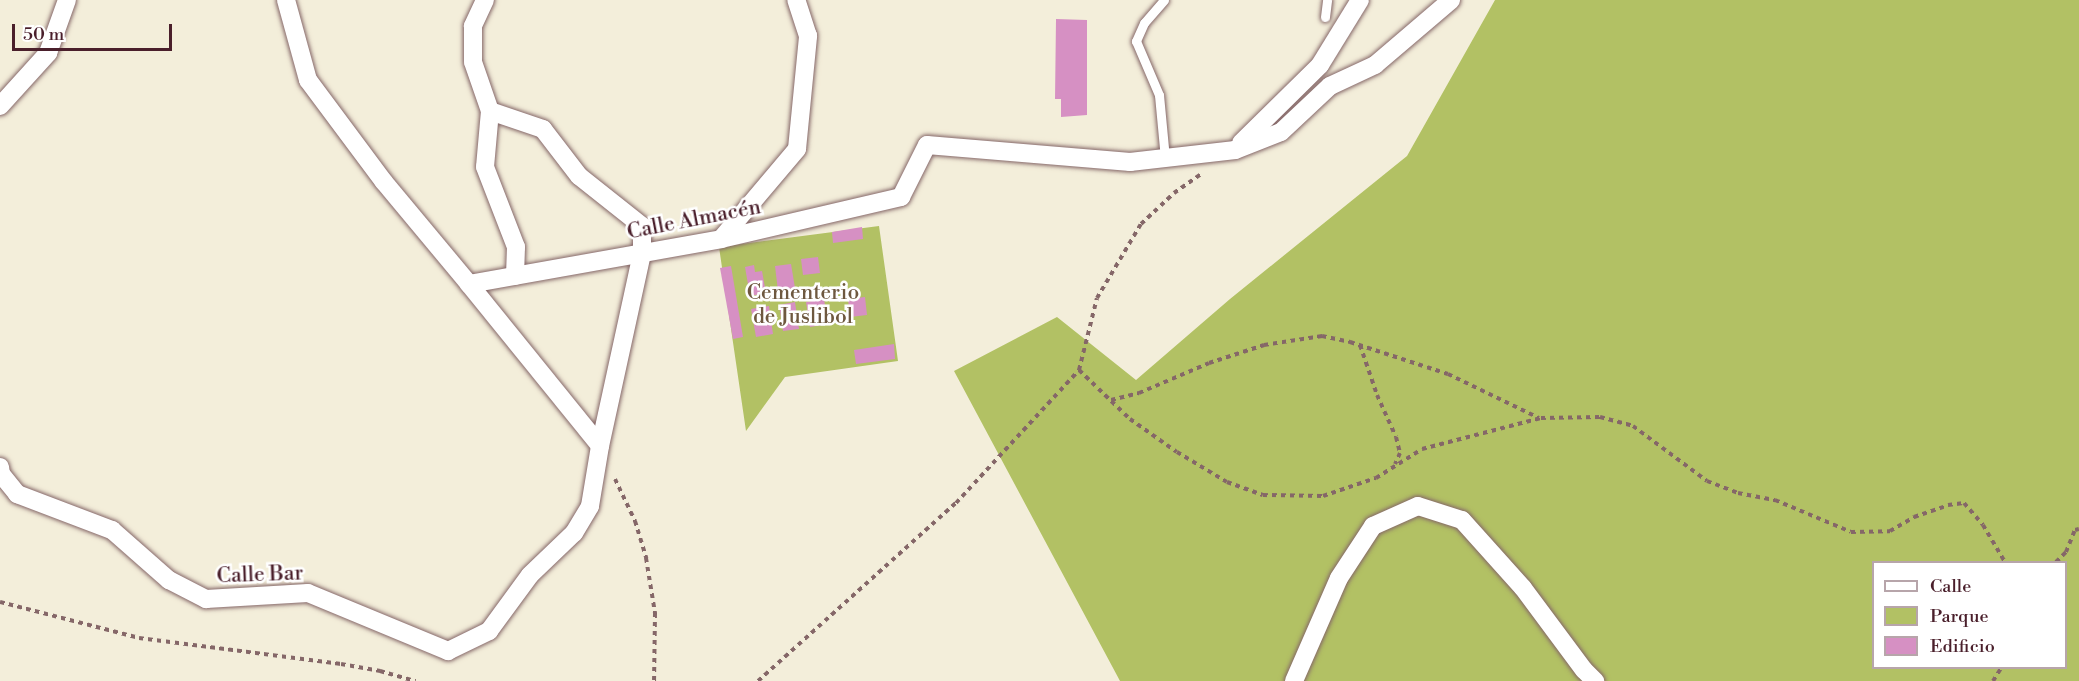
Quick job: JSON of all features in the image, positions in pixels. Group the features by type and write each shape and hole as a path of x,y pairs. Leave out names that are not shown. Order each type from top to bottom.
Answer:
{"street":[{"path":"0,106 48,53 67,0"},
{"path":"286,0 308,80 384,182 600,446"},
{"path":"485,0 473,26 473,62 490,111 485,167 516,247 515,276"},
{"path":"721,239 797,149 808,36 796,0"},
{"path":"1235,150 1320,64 1360,0"},
{"name":"Calle Almacén","path":"469,284 721,239 902,197 927,145 1130,162 1235,150 1281,132 1330,86 1375,65 1451,0"},
{"path":"490,111 543,129 579,176 642,226 642,254 600,446"},
{"name":"Calle Bar","path":"0,472 17,494 112,531 169,580 206,599 308,593 448,651 489,631 530,575 574,533 590,506 600,446"},
{"path":"1294,681 1339,578 1373,526 1418,506 1462,520 1523,588 1584,670 1595,681"}],"lane":[{"path":"1164,0 1144,23 1136,41 1159,95 1165,158"},
{"path":"1325,17 1327,0"}],"path":[{"path":"758,681 956,503 1079,370 1097,298 1141,224 1174,193 1209,168"},
{"path":"1111,400 1139,393 1209,363 1264,345 1322,336 1359,344 1448,374 1526,414 1541,418"},
{"path":"1359,344 1377,395 1396,437 1400,453 1394,466"},
{"path":"1079,370 1130,419 1177,452 1227,482 1263,495 1323,496 1369,482 1422,449 1541,418 1600,417 1633,426 1707,481 1738,493 1774,500 1851,531 1890,531 1914,518 1948,505 1964,502 1983,525 2004,561"},
{"path":"615,478 635,521 646,558 655,613 654,681"},
{"path":"2057,561 2066,552 2075,530 2079,529"},
{"path":"0,602 139,638 341,664 416,681"}],"green space":[{"path":"1495,0 2079,0 2079,681 1120,681 954,371 1057,317 1136,380 1230,299 1407,156"},
{"name":"Cementerio de Juslibol","path":"879,226 898,361 785,377 746,431 719,247"}],"building":[{"path":"1056,19 1087,20 1087,115 1061,117 1061,99 1055,99"},
{"path":"862,227 863,239 833,243 832,232"},
{"path":"818,257 820,273 803,275 801,259"},
{"path":"791,264 795,288 778,291 775,266"},
{"path":"754,265 755,272 762,271 766,293 750,296 745,267"},
{"path":"731,266 743,337 733,339 720,268"},
{"path":"865,297 867,315 850,317 848,299"},
{"path":"824,299 828,324 810,327 806,302"},
{"path":"795,302 799,329 783,331 779,305"},
{"path":"769,306 773,334 756,337 751,309"},
{"path":"894,344 895,359 856,364 854,350"}]}
